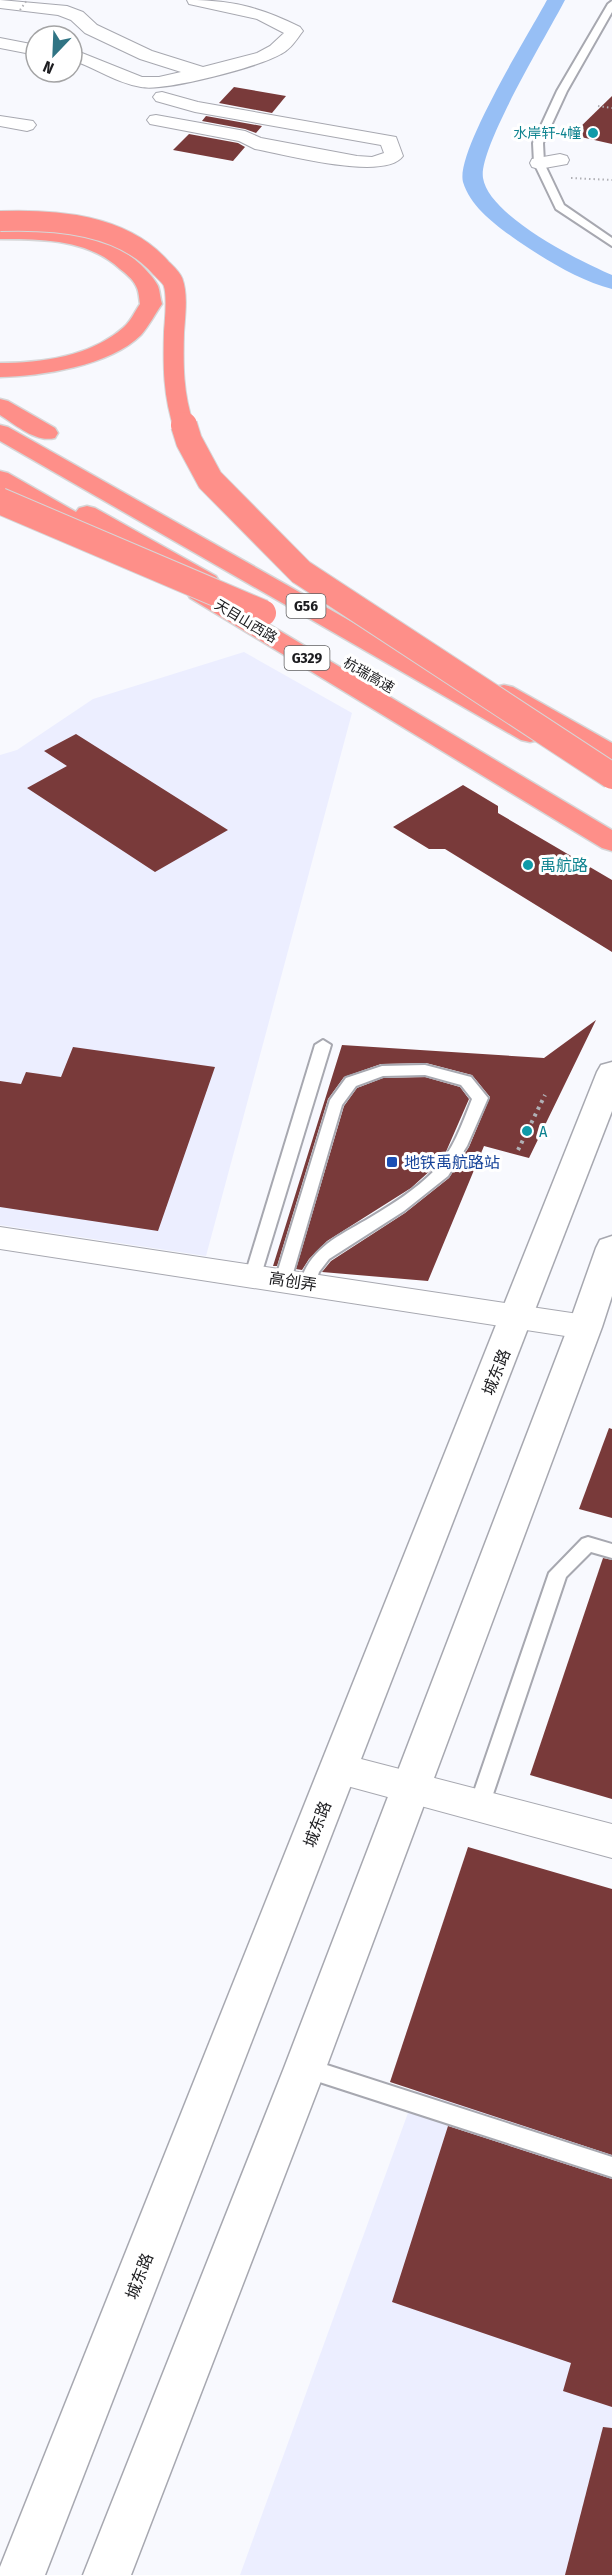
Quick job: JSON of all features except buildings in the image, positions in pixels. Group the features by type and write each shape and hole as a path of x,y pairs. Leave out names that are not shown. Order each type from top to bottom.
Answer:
{"highway":[{"path":"0,221 36,220 106,232 151,256 173,281 175,309 173,372 177,406 189,441 210,480 301,572 612,776"},
{"path":"0,233 31,232 90,242 128,263 146,284 151,304 131,333 109,346 53,364 0,370"},
{"path":"0,406 612,754"},
{"name":"杭瑞高速","path":"0,432 612,781"},
{"name":"杭瑞高速","path":"0,462 612,816"},
{"name":"天目山西路","path":"0,478 167,573 612,843"},
{"path":"0,501 263,613"}],"street":[{"path":"154,87 202,72 236,66 263,56 290,41 294,31 263,15 195,0"},
{"path":"0,3 53,9 77,16 91,29 146,54 202,72"},
{"path":"0,44 24,48"},
{"path":"84,59 154,87 195,107 389,141 394,156 373,163 336,158 255,143 245,137 156,120"},
{"path":"0,120 27,125"},
{"path":"336,158 356,135"},
{"path":"543,171 560,160"},
{"name":"城东路","path":"21,2575 612,1072"},
{"name":"高创弄","path":"0,1238 585,1327"},
{"path":"107,2575 306,2068 585,1327 612,1248"},
{"path":"338,1769 612,1841"}],"lane":[{"path":"612,4 562,91 538,143 543,171 560,207 612,243"},
{"path":"253,1275 323,1045"},
{"path":"424,1070 466,1080 480,1098 467,1129 442,1172 374,1223 336,1243 296,1282 335,1104 351,1082 382,1071 424,1070"},
{"path":"478,1806 558,1573 588,1544 612,1551"},
{"path":"306,2068 612,2167"}],"path":[{"path":"20,10 27,0"},
{"path":"598,106 612,108"},
{"path":"543,171 612,180"},
{"path":"518,1150 545,1095"}],"shaded area":[{"path":"244,652 352,713 206,1256 0,1225 0,755 17,750 93,699"},
{"path":"489,1890 612,1929 612,2575 240,2575"}],"waterway":[{"path":"556,0 483,136 474,164 473,181 479,196 492,211 511,226 555,255 612,283"}],"place":[{"name":"水岸轩-4幢","path":"593,133"},
{"name":"禹航路","path":"528,865"},
{"name":"A","path":"527,1131"},
{"name":"地铁禹航路站","path":"392,1162"}]}
